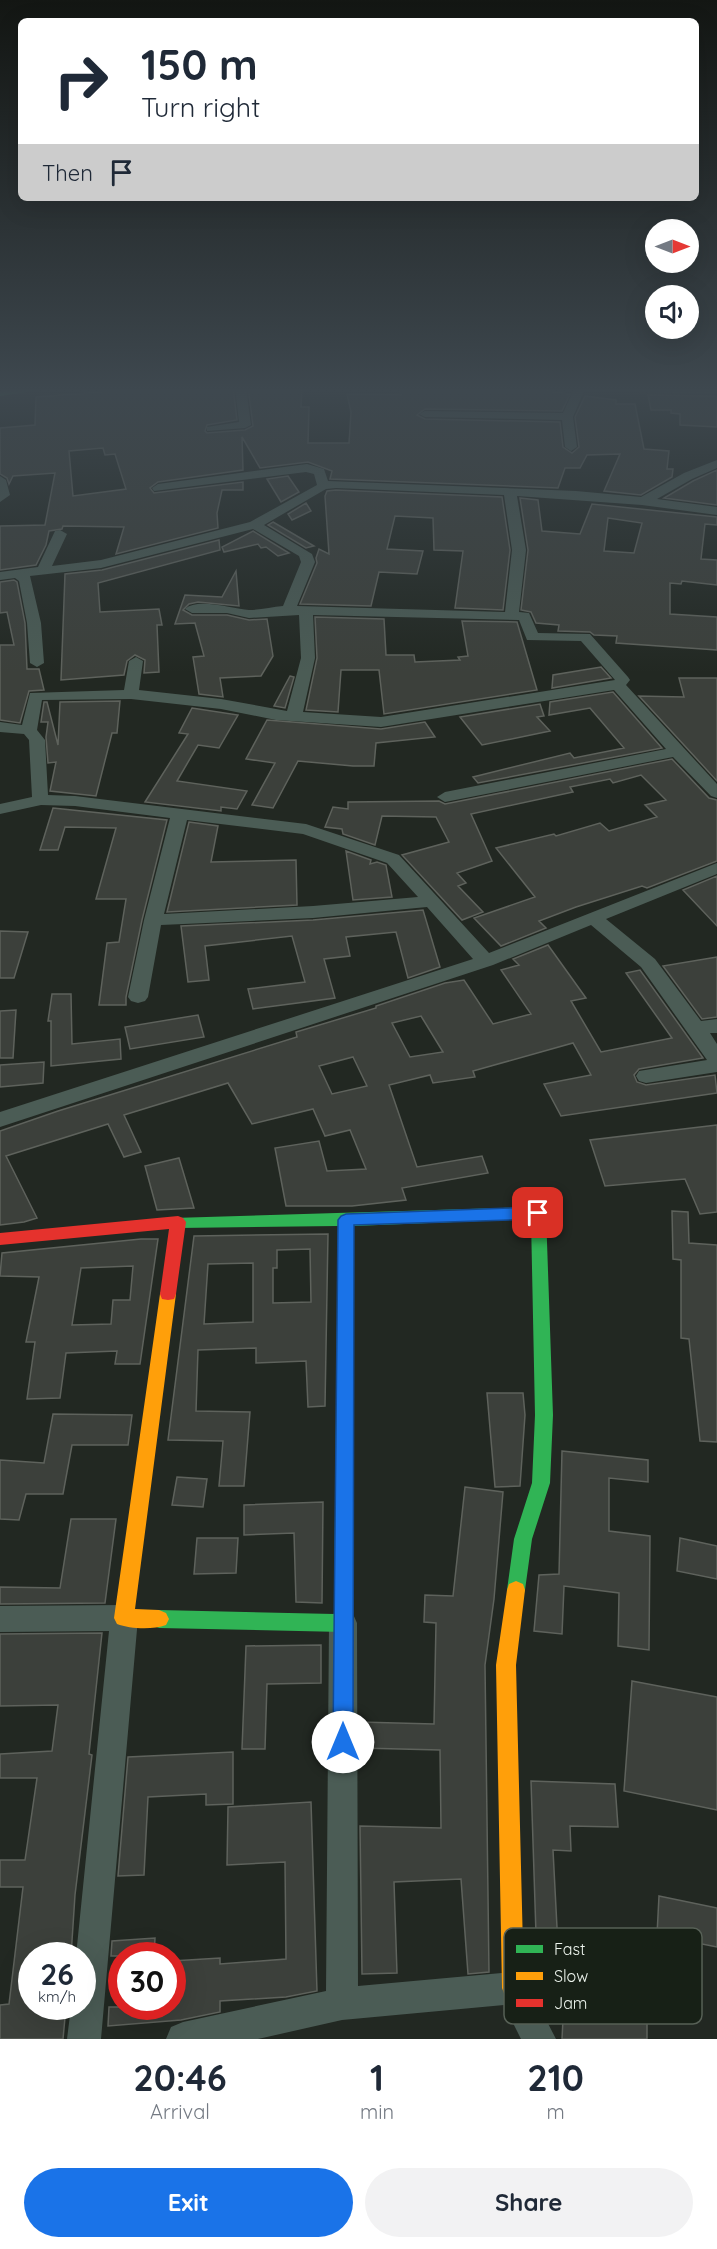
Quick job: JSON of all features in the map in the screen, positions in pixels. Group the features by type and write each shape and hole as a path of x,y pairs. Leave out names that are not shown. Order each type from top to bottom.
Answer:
{"street":[{"path":"0,498 4,495 1,482"},
{"path":"158,488 202,482"},
{"path":"642,501 678,482"},
{"path":"0,576 136,557 255,525 323,486 336,484 576,495 717,511"},
{"path":"510,493 519,550 511,616"},
{"path":"255,525 305,554 308,562 288,610"},
{"path":"44,571 60,534"},
{"path":"19,575 25,579 34,623 37,663"},
{"path":"29,730 35,696 131,694 220,704 294,716 381,722 618,685 623,680 585,637 532,637 524,616 288,610 249,614 227,609 192,609"},
{"path":"294,716 308,658 306,611"},
{"path":"131,694 136,661"},
{"path":"618,685 676,752 717,793"},
{"path":"0,727 29,730 37,740 40,800"},
{"path":"445,797 676,752"},
{"path":"0,808 15,807 40,800 75,801 306,829 393,859 486,961"},
{"path":"138,997 153,920 180,813"},
{"path":"0,1120 486,961 717,868"},
{"path":"153,920 313,912 433,901"},
{"path":"595,919 648,963 717,1060"},
{"path":"696,1028 717,1026"},
{"path":"646,1076 717,1065"},
{"path":"0,1239 178,1222 346,1220 538,1213 544,1415 541,1483 523,1539 506,1665 512,1928"},
{"path":"342,2004 346,1220"},
{"path":"84,2039 124,1618 178,1222"},
{"path":"0,1619 124,1618 343,1623"},
{"path":"183,2039 342,2004 504,1989"},
{"path":"531,2024 539,2039"}],"building":[{"path":"53,482 72,482 73,496 126,489 124,482 158,482 150,488 154,493 243,482 243,490 222,490 217,513 218,528 116,554 124,527 63,526 62,529 49,531 46,545 36,565 0,570 0,526 45,525"},
{"path":"269,482 292,482 299,492 281,502"},
{"path":"410,482 560,482 558,488"},
{"path":"608,482 663,482 641,495 604,491"},
{"path":"691,482 717,482 717,505 664,498"},
{"path":"327,491 502,497 510,550 503,610 455,608 463,551 434,550 433,518 395,516 387,549 423,551 417,574 379,572 371,606 300,604 317,563 319,549 329,554 325,496"},
{"path":"520,498 538,500 542,531 580,534 592,504 717,517 717,525 705,524 701,559 717,560 717,585 682,581 681,584 670,583 670,614 717,617 717,650 616,643 617,636 558,631 559,625 536,623 531,612 521,610 528,550","holes":["608,518 642,523 634,553 604,551"]},
{"path":"306,503 311,511 292,520 288,514"},
{"path":"273,522 314,546 306,548 268,525"},
{"path":"253,531 289,553 278,556 266,547 261,548 258,544 224,552 222,547"},
{"path":"219,540 220,550 98,583 100,612 159,609 162,625 157,625 159,672 144,673 145,660 135,655 127,661 124,675 61,680 65,574 102,570"},
{"path":"236,571 239,606 198,602 189,604 183,610 192,615 227,615 249,620 267,619 273,656 261,676 220,678 223,697 199,694 193,657 204,656 195,623 175,624 185,595 222,597"},
{"path":"14,580 17,582 25,623 27,669 39,669 44,690 29,691 20,723 0,720 0,645 14,645 7,612 0,613 0,582"},
{"path":"315,617 384,619 386,655 414,655 415,662 460,660 458,657 468,656 462,621 517,622 537,690 384,714 379,670 341,670 338,712 306,710 317,658"},
{"path":"601,667 611,678 552,688 553,675"},
{"path":"290,676 294,677 285,708 274,706"},
{"path":"679,678 717,678 717,781 639,696 684,697"},
{"path":"613,692 662,748 478,783 473,777 570,753 574,758 624,748 590,708 549,715 550,702"},
{"path":"120,701 117,733 112,733 96,796 50,791 56,762 48,763 46,737 48,722 41,722 44,702 47,702 58,745 60,702"},
{"path":"540,704 544,716 537,717 550,731 482,745 460,717"},
{"path":"192,708 238,715 219,748 198,745 177,781 247,791 237,809 221,807 221,811 145,802 188,734 179,733"},
{"path":"267,720 381,729 425,722 435,737 376,743 374,766 298,761 273,808 252,805 275,763 246,759"},
{"path":"672,759 709,798 717,800 717,861 647,888 642,886 539,921 546,928 501,946 474,918 535,897 496,848 554,834 556,836 600,823 609,831 657,817 645,805 666,800 641,775 613,783 610,779 570,787 573,792 471,814 492,861 457,873 466,883 458,886 483,912 462,920 402,855 449,842 436,817 382,816 375,845 343,834 342,829 325,827 333,807 348,809 348,802 439,801 445,804"},
{"path":"53,808 167,820 142,920 126,1005 99,1005 107,943 119,942 126,899 96,899 116,828 65,827 58,850 40,850"},
{"path":"189,822 218,826 211,862 296,860 297,905 167,912"},
{"path":"346,851 371,860 370,864 377,862 386,865 392,897 353,900"},
{"path":"717,876 717,926 683,890"},
{"path":"423,910 440,967 408,978 396,932 346,937 350,956 324,959 335,998 253,1009 248,989 305,982 292,936 205,946 209,980 188,982 181,926 313,920"},
{"path":"0,931 28,932 14,978 0,978"},
{"path":"548,945 586,998 571,1001 601,1052 672,1038 626,973 640,970 703,1058 639,1069 634,1075 637,1082 646,1085 715,1075 717,1093 561,1116 544,1084 591,1075 573,1043 473,1071 475,1077 433,1083 430,1075 389,1085 417,1167 482,1156 488,1173 402,1188 406,1200 352,1206 286,1206 275,1148 319,1141 327,1171 366,1169 350,1130 325,1136 313,1109 252,1124 228,1083 124,1115 141,1152 124,1157 108,1124 6,1156 37,1218 0,1225 0,1131 297,1037 296,1032 376,1008 376,1006 445,983 464,980 493,1024 531,1014 501,970 519,965 513,959","holes":["421,1016 443,1052 410,1057 392,1023","353,1057 367,1086 332,1094 319,1066"]},
{"path":"717,957 717,1017 702,1019 663,966"},
{"path":"52,994 71,994 72,1044 120,1039 121,1059 51,1066 51,1021 48,1021"},
{"path":"16,1010 13,1058 0,1058 0,1011"},
{"path":"198,1015 204,1037 130,1049 125,1027"},
{"path":"44,1062 43,1083 0,1087 0,1065"},
{"path":"717,1125 717,1212 700,1214 685,1179 605,1186 590,1140"},
{"path":"179,1158 194,1208 157,1210 145,1166"},
{"path":"672,1211 688,1212 689,1243 717,1245 717,1442 700,1441 689,1339 681,1338 681,1260 673,1259"},
{"path":"328,1234 325,1406 308,1407 306,1361 256,1363 256,1348 198,1350 196,1411 250,1412 244,1486 219,1486 223,1441 168,1440 194,1236","holes":["310,1249 311,1302 273,1303 273,1268 277,1268 277,1250","253,1263 253,1322 204,1324 208,1264"]},
{"path":"158,1239 140,1364 115,1364 117,1351 66,1353 60,1398 27,1399 35,1342 26,1342 39,1277 0,1276 2,1253","holes":["133,1266 130,1300 113,1300 111,1324 72,1325 81,1268"]},
{"path":"487,1393 523,1393 525,1415 520,1486 495,1487"},
{"path":"53,1414 132,1415 128,1445 72,1445 63,1494 26,1494 19,1520 0,1519 0,1460 44,1463"},
{"path":"562,1451 648,1460 648,1482 609,1478 609,1531 650,1536 649,1650 618,1646 619,1593 564,1586 562,1634 534,1631 539,1575 559,1574"},
{"path":"177,1477 207,1479 203,1507 172,1505"},
{"path":"465,1487 503,1492 494,1599 485,1665 489,1972 468,1974 461,1879 394,1882 397,1973 362,1974 360,1826 441,1828 440,1750 360,1748 360,1722 434,1724 436,1623 424,1622 425,1595 453,1596"},
{"path":"323,1502 322,1603 296,1602 294,1533 244,1535 244,1505"},
{"path":"71,1519 116,1519 105,1603 0,1604 0,1587 60,1588"},
{"path":"197,1538 238,1538 236,1573 194,1574"},
{"path":"680,1538 717,1546 717,1579 677,1571"},
{"path":"102,1633 89,1754 92,1755 75,1895 72,1942 18,1942 18,2020 65,2020 63,2039 0,2039 0,2005 9,2004 23,1887 0,1887 0,1860 25,1860 37,1778 0,1778 0,1754 52,1751 58,1705 0,1706 0,1634"},
{"path":"321,1645 321,1683 267,1684 265,1749 242,1749 246,1646"},
{"path":"632,1681 717,1697 717,1810 624,1791"},
{"path":"233,1752 233,1804 206,1805 206,1794 148,1797 144,1875 118,1876 128,1757"},
{"path":"531,1781 615,1784 618,1827 570,1826 571,1851 553,1850 557,1928 536,1928"},
{"path":"311,1802 317,1991 286,1997 220,2001 220,2012 186,2019 186,1960 220,1958 220,1964 286,1959 285,1862 227,1865 228,1807"},
{"path":"659,1896 717,1908 717,1947 702,1944 702,1928 657,1928"},
{"path":"155,1938 155,1942 112,1941"},
{"path":"108,2020 181,2020 108,2026"},
{"path":"563,2024 647,2024 647,2039 562,2039"}],"traffic: fast":[{"path":"346,1220 538,1213 544,1415 541,1483 523,1539 516,1590"},
{"path":"159,1619 343,1623 346,1220 178,1222"}],"traffic: slow":[{"path":"159,1619 124,1618 168,1294"},
{"path":"512,1928 506,1665 516,1590"}],"traffic: jam":[{"path":"0,1239 178,1222 168,1294"}],"route":[{"path":"343,1742 346,1220 538,1213"}]}
